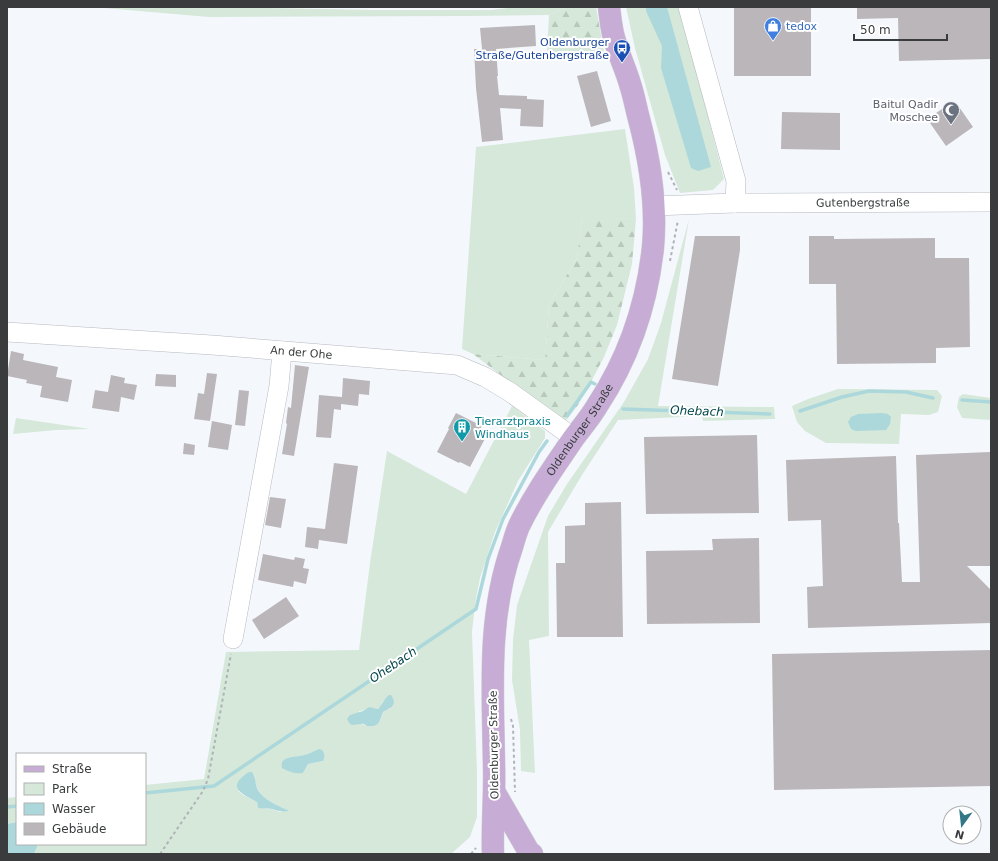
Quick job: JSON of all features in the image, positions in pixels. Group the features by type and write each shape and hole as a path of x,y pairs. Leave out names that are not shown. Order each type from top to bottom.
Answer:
{"main road":[{"name":"Oldenburger Straße","path":"493,854 495,793 493,644 503,573 518,528 536,494 596,408 625,357 639,318 649,279 653,246 654,206 651,176 647,153 630,84 612,32 609,7"},
{"path":"495,793 529,852 532,854"}],"street":[{"path":"688,7 736,180 735,203"},
{"name":"Gutenbergstraße","path":"654,206 735,203 991,202"},
{"name":"An der Ohe","path":"7,332 282,350 457,365 485,377 510,392 574,438"},
{"path":"233,639 278,386 282,350"}],"path":[{"path":"160,854 203,792 208,779 233,639"}],"green space":[{"path":"92,7 492,10 515,7 567,7 549,15 209,17"},
{"path":"567,7 596,7 604,52 579,58 556,58 547,51 549,15"},
{"path":"626,7 680,7 724,179 713,190 680,193 665,155 635,48"},
{"path":"625,129 634,188 636,219 582,218 577,258 549,305 545,360 473,354 462,349 476,147"},
{"path":"582,217 636,219 632,264 617,325 604,357 591,382 578,405 564,423 473,354 545,360 549,305 577,258"},
{"path":"689,219 658,406 774,407 775,419 703,421 702,416 618,420 582,475 548,532 549,636 529,640 535,773 521,771 520,730 512,680 513,640 517,605 548,516 567,484 624,402 648,359 661,323"},
{"path":"838,389 937,390 942,396 938,412 929,415 901,414 899,444 826,443 805,431 797,422 792,406"},
{"path":"963,394 991,398 991,420 962,418 957,407 959,397"},
{"path":"512,406 545,431 545,438 518,481 495,532 480,578 475,604 472,632 477,771 477,817 470,837 451,854 34,854 37,845 146,845 146,785 204,779 226,652 359,650 370,563 387,451 466,494","holes":["383,701 391,708 383,712 376,725 367,726 361,724 359,711 370,708 378,709","311,753 323,761 308,764 303,773 288,758","254,774 257,788 261,793 269,801 288,810 280,812 271,809 258,808 257,802 238,791"]},
{"path":"16,418 90,429 56,430 13,434"},
{"path":"16,797 16,822 7,824 7,798"}],"water":[{"path":"646,7 667,7 711,167 698,171 691,168 661,68 662,46 646,11"},
{"path":"858,414 888,414 891,417 890,424 886,430 856,431 851,429 848,422 851,417"},
{"path":"389,695 393,698 394,704 391,708 383,712 377,725 351,725 348,722 347,719 350,715 363,711 369,707 378,709"},
{"path":"319,749 322,750 324,754 323,761 308,764 303,773 287,771 282,768 283,761 286,759 306,755"},
{"path":"249,772 252,772 257,788 267,800 288,811 258,808 257,802 241,793 237,786 238,782"},
{"path":"16,822 16,845 37,845 34,854 7,854 7,824"}],"building":[{"name":"tedox","path":"734,7 811,7 811,76 734,76"},
{"path":"857,7 991,7 991,59 899,61 898,18 857,19"},
{"path":"535,25 536,46 496,49 497,76 499,95 527,96 527,99 544,100 543,127 520,126 521,109 500,108 503,140 482,142 476,88 474,49 482,49 480,28"},
{"path":"597,71 611,121 591,127 577,76"},
{"name":"Baitul Qadir Moschee","path":"951,103 953,106 957,104 973,127 946,146 930,123 936,119 933,115"},
{"path":"782,112 840,113 840,150 781,149"},
{"path":"695,236 740,236 740,250 718,386 672,379"},
{"path":"809,236 834,236 834,239 935,238 935,258 969,258 970,347 936,348 936,363 837,364 836,284 809,284"},
{"path":"11,351 24,354 23,360 58,367 56,377 72,380 68,402 40,397 42,386 26,383 27,380 7,376"},
{"path":"295,365 309,367 294,456 282,454 288,407 291,408"},
{"path":"207,373 217,374 210,421 194,419 198,393 204,394"},
{"path":"156,374 176,375 176,387 155,386"},
{"path":"111,375 125,378 124,383 137,385 134,400 121,397 119,412 92,408 95,390 108,392"},
{"path":"343,378 370,381 369,395 359,394 358,406 341,404 341,410 334,409 331,438 316,437 319,395 342,397"},
{"path":"239,390 249,391 245,426 235,425"},
{"name":"Tierarztpraxis Windhaus","path":"456,413 482,426 480,429 488,433 470,467 437,452"},
{"path":"212,421 232,425 228,450 208,447"},
{"path":"757,435 759,513 646,514 644,437"},
{"path":"184,443 195,445 194,455 183,454"},
{"path":"990,452 991,566 967,566 991,590 991,623 808,628 807,587 823,586 821,520 788,521 786,460 896,456 902,582 920,582 916,455"},
{"path":"334,463 358,466 347,544 319,540 318,549 305,547 307,527 325,529"},
{"path":"270,497 286,499 281,528 265,525"},
{"path":"621,502 623,637 557,637 556,563 565,563 565,526 585,525 585,503"},
{"path":"759,538 760,623 647,624 646,551 713,550 712,539"},
{"path":"263,554 294,560 295,557 305,559 303,568 309,569 306,584 294,581 293,587 258,580"},
{"path":"286,597 299,616 264,639 252,620"},
{"path":"991,650 991,786 774,790 772,654"}],"waterway":[{"name":"Ohebach","path":"567,416 591,382 595,384"},
{"path":"800,411 842,397 869,391 906,392 933,398"},
{"path":"962,400 991,402"},
{"name":"Ohebach","path":"623,409 770,414"},
{"name":"Ohebach","path":"146,793 214,786 476,609 488,559 503,519 539,452 547,441"},
{"name":"Ohebach","path":"7,807 16,806"}],"place":[{"name":"tedox","path":"773,41"},
{"name":"Oldenburger Straße/Gutenbergstraße","path":"622,63"},
{"name":"Baitul Qadir Moschee","path":"951,125"},
{"name":"Tierarztpraxis Windhaus","path":"462,442"}]}
